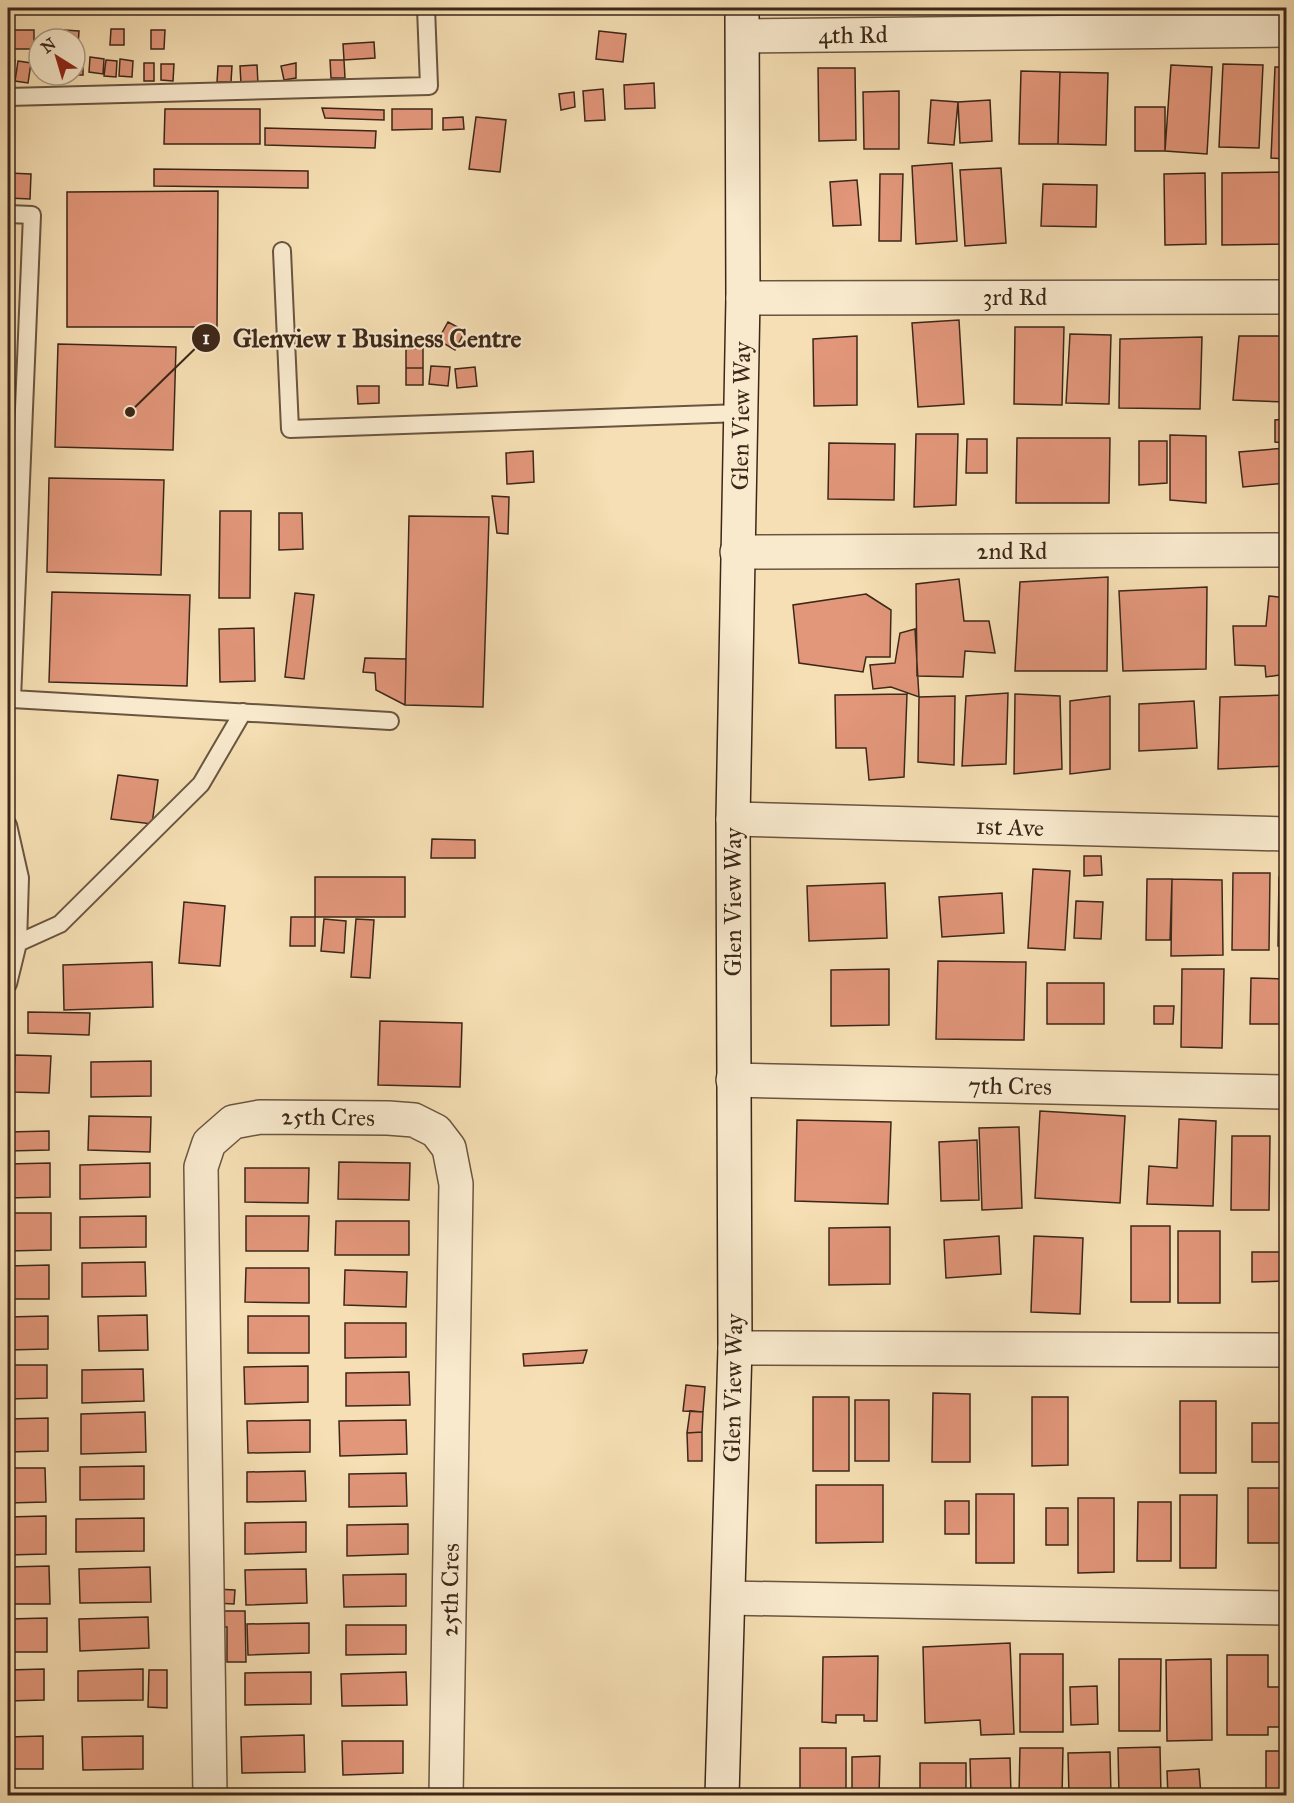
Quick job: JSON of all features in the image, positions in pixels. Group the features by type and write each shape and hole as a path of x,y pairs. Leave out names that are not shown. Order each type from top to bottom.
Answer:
{"street":[{"name":"4th Rd","path":"742,22 1287,30"},
{"name":"Glen View Way","path":"722,1796 735,1348 733,819 743,298 742,22"},
{"name":"3rd Rd","path":"743,298 1287,297"},
{"name":"2nd Rd","path":"737,552 1287,550"},
{"name":"1st Ave","path":"733,819 1287,834"},
{"name":"7th Cres","path":"733,1080 1287,1092"},
{"name":"25th Cres","path":"210,1796 201,1167 209,1143 233,1122 260,1117 414,1120 436,1131 449,1149 456,1184 446,1796"},
{"path":"735,1348 1287,1350"},
{"path":"729,1598 1287,1608"}],"lane":[{"path":"8,97 429,86 426,8"},
{"path":"8,214 32,215 12,699 390,721"},
{"path":"282,250 290,429 741,412"},
{"path":"18,943 60,924 201,784 243,712"},
{"path":"8,825 20,878 18,943 8,984"}],"building":[{"path":"111,29 124,29 124,45 110,45"},
{"path":"12,30 27,30 27,49 12,49"},
{"path":"151,30 165,30 164,49 151,49"},
{"path":"599,31 626,34 623,62 596,59"},
{"path":"374,42 375,58 344,60 343,44"},
{"path":"90,57 104,59 103,74 89,72"},
{"path":"8,59 15,60 12,80 8,80"},
{"path":"120,59 133,61 132,77 119,76"},
{"path":"106,60 117,61 116,77 104,76"},
{"path":"330,60 344,60 345,78 331,78"},
{"path":"18,61 27,62 27,83 15,81"},
{"path":"144,63 154,63 154,81 144,81"},
{"path":"296,63 296,78 284,80 281,66"},
{"path":"161,64 174,64 173,81 161,80"},
{"path":"1223,64 1263,65 1259,148 1219,147"},
{"path":"257,65 258,84 241,84 240,66"},
{"path":"1171,65 1212,67 1207,154 1165,151"},
{"path":"218,66 232,66 231,82 217,82"},
{"path":"1275,67 1286,67 1286,159 1271,158"},
{"path":"818,68 855,68 856,140 819,141"},
{"path":"1021,71 1060,72 1058,144 1019,144"},
{"path":"1060,72 1108,73 1106,145 1058,144"},
{"path":"654,83 655,108 625,109 624,85"},
{"path":"603,89 605,120 585,121 583,91"},
{"path":"899,91 899,149 864,149 863,92"},
{"path":"574,92 575,107 561,110 559,94"},
{"path":"931,100 958,102 954,145 928,143"},
{"path":"990,100 992,141 960,143 958,102"},
{"path":"1135,107 1165,107 1165,151 1135,151"},
{"path":"322,108 384,110 384,120 325,118"},
{"path":"165,109 260,109 260,144 164,144"},
{"path":"392,109 432,109 432,129 392,130"},
{"path":"463,117 464,129 443,130 443,118"},
{"path":"476,117 506,120 500,172 469,169"},
{"path":"265,128 376,131 375,148 265,145"},
{"path":"952,163 957,241 916,244 912,166"},
{"path":"1001,168 1006,243 965,246 960,170"},
{"path":"154,169 308,171 308,188 154,186"},
{"path":"1286,172 1286,244 1222,245 1222,173"},
{"path":"8,173 31,174 30,199 8,198"},
{"path":"1205,173 1206,244 1165,245 1164,174"},
{"path":"880,174 903,174 901,241 879,241"},
{"path":"857,180 861,225 833,226 830,182"},
{"path":"1043,184 1097,185 1096,227 1041,226"},
{"path":"218,191 217,327 67,327 67,192"},
{"path":"959,320 964,404 918,407 912,323"},
{"path":"448,322 465,331 455,350 438,340"},
{"path":"1015,327 1064,327 1062,405 1014,404"},
{"path":"1070,334 1111,335 1109,404 1066,403"},
{"path":"857,336 857,405 814,406 813,339"},
{"path":"1239,336 1286,336 1286,402 1233,400"},
{"path":"1202,337 1200,409 1119,408 1120,339"},
{"path":"58,344 176,347 173,450 55,447"},
{"path":"423,348 423,368 406,368 406,349"},
{"path":"431,366 450,367 448,386 429,384"},
{"path":"475,367 477,386 457,388 455,369"},
{"path":"406,368 423,368 423,385 406,385"},
{"path":"357,386 379,386 379,403 358,404"},
{"path":"1286,419 1286,443 1275,442 1275,420"},
{"path":"916,434 958,434 956,505 914,507"},
{"path":"1170,435 1206,436 1206,503 1170,500"},
{"path":"1017,438 1110,438 1109,503 1016,503"},
{"path":"967,439 987,439 987,473 966,473"},
{"path":"1139,441 1167,441 1167,483 1139,485"},
{"path":"829,443 895,444 894,500 828,499"},
{"path":"1286,448 1286,483 1243,487 1239,452"},
{"path":"533,451 534,482 507,484 506,453"},
{"path":"49,478 164,480 161,575 47,572"},
{"path":"492,496 509,497 508,534 497,533"},
{"path":"220,511 251,511 250,598 219,598"},
{"path":"279,513 302,513 303,549 279,550"},
{"path":"409,516 489,517 483,707 405,705"},
{"path":"1108,577 1107,671 1015,671 1020,582"},
{"path":"959,579 964,621 989,621 995,653 965,651 963,677 917,676 916,584"},
{"path":"1207,587 1206,669 1123,671 1119,591"},
{"path":"52,592 190,595 187,686 49,682"},
{"path":"295,593 314,595 304,679 285,677"},
{"path":"866,594 891,610 890,657 866,657 863,672 799,663 793,605"},
{"path":"1269,596 1286,598 1286,674 1266,677 1265,666 1235,665 1233,626 1266,626"},
{"path":"254,628 255,681 220,682 219,629"},
{"path":"915,629 919,697 891,687 873,689 870,665 895,663 900,633"},
{"path":"365,658 406,659 405,705 376,690 375,673 363,672"},
{"path":"1008,693 1006,764 962,766 966,696"},
{"path":"907,694 904,777 869,780 866,748 836,748 835,695"},
{"path":"1015,694 1060,696 1062,769 1014,774"},
{"path":"1286,695 1286,766 1218,769 1220,697"},
{"path":"955,696 954,765 918,762 919,697"},
{"path":"1110,696 1110,769 1070,774 1070,701"},
{"path":"1194,701 1197,748 1139,751 1139,704"},
{"path":"118,775 158,780 152,824 111,819"},
{"path":"432,839 475,840 475,858 431,858"},
{"path":"1084,856 1101,856 1102,875 1084,876"},
{"path":"1033,869 1070,871 1065,950 1028,948"},
{"path":"1233,873 1270,873 1269,950 1232,950"},
{"path":"315,877 405,877 405,917 315,917"},
{"path":"1279,877 1286,877 1286,946 1278,946"},
{"path":"1147,879 1172,879 1170,940 1146,940"},
{"path":"1172,879 1222,880 1223,955 1171,956"},
{"path":"885,883 887,938 809,941 807,886"},
{"path":"1002,893 1004,933 942,937 939,897"},
{"path":"1076,901 1103,902 1101,939 1074,938"},
{"path":"184,902 225,906 220,966 179,963"},
{"path":"291,917 315,917 315,946 290,946"},
{"path":"324,919 346,921 344,953 321,951"},
{"path":"356,919 374,920 370,978 351,977"},
{"path":"938,961 1026,962 1024,1040 936,1039"},
{"path":"152,962 153,1007 64,1010 63,965"},
{"path":"889,969 889,1025 831,1026 831,970"},
{"path":"1182,969 1224,969 1222,1048 1181,1047"},
{"path":"1251,978 1286,979 1286,1024 1250,1024"},
{"path":"1047,983 1104,983 1104,1024 1047,1024"},
{"path":"1154,1006 1174,1006 1173,1024 1154,1024"},
{"path":"28,1012 90,1013 89,1035 28,1033"},
{"path":"380,1021 462,1023 460,1087 378,1085"},
{"path":"15,1055 51,1056 49,1093 13,1092"},
{"path":"151,1061 151,1096 91,1097 91,1062"},
{"path":"1040,1111 1125,1116 1120,1203 1035,1198"},
{"path":"89,1116 151,1117 150,1152 88,1150"},
{"path":"1179,1119 1216,1121 1213,1206 1147,1204 1149,1166 1177,1168"},
{"path":"797,1120 891,1122 888,1204 795,1201"},
{"path":"1019,1127 1022,1208 982,1210 979,1128"},
{"path":"49,1131 49,1150 8,1151 8,1132"},
{"path":"1232,1136 1270,1136 1269,1210 1231,1210"},
{"path":"977,1140 979,1200 941,1201 939,1142"},
{"path":"339,1162 410,1163 409,1200 338,1199"},
{"path":"50,1163 50,1197 8,1198 8,1164"},
{"path":"150,1163 150,1197 80,1199 80,1165"},
{"path":"245,1168 309,1168 308,1203 245,1202"},
{"path":"8,1213 51,1213 51,1250 8,1251"},
{"path":"146,1216 146,1247 80,1248 80,1217"},
{"path":"246,1216 309,1216 308,1251 246,1251"},
{"path":"336,1221 409,1221 409,1255 335,1255"},
{"path":"1131,1226 1170,1226 1170,1302 1131,1302"},
{"path":"890,1227 890,1284 829,1285 829,1228"},
{"path":"1178,1231 1220,1231 1220,1303 1178,1303"},
{"path":"999,1236 1001,1274 946,1278 944,1240"},
{"path":"1034,1236 1083,1238 1080,1314 1031,1312"},
{"path":"1252,1252 1286,1252 1286,1281 1252,1282"},
{"path":"145,1262 146,1296 82,1297 82,1263"},
{"path":"49,1265 49,1299 8,1299 8,1266"},
{"path":"246,1268 309,1268 309,1303 245,1302"},
{"path":"345,1270 407,1272 406,1307 344,1305"},
{"path":"147,1315 148,1350 99,1351 98,1316"},
{"path":"48,1316 48,1349 8,1350 8,1317"},
{"path":"248,1316 309,1316 309,1353 248,1353"},
{"path":"345,1323 406,1323 406,1357 345,1358"},
{"path":"587,1350 583,1363 524,1366 523,1354"},
{"path":"8,1365 47,1365 47,1398 8,1399"},
{"path":"308,1366 308,1402 245,1404 244,1367"},
{"path":"143,1369 144,1401 82,1403 82,1370"},
{"path":"409,1372 410,1405 346,1406 346,1373"},
{"path":"686,1385 705,1387 703,1412 683,1411"},
{"path":"933,1393 970,1394 970,1462 932,1462"},
{"path":"813,1397 849,1397 849,1471 813,1471"},
{"path":"1032,1397 1068,1397 1068,1465 1032,1466"},
{"path":"855,1400 889,1400 889,1461 855,1461"},
{"path":"1180,1401 1216,1401 1216,1473 1180,1473"},
{"path":"690,1411 703,1412 702,1432 687,1433"},
{"path":"145,1412 146,1452 81,1454 81,1414"},
{"path":"48,1418 48,1451 8,1452 8,1419"},
{"path":"310,1420 310,1452 248,1453 247,1421"},
{"path":"406,1420 407,1454 340,1456 339,1421"},
{"path":"1252,1423 1286,1423 1286,1462 1252,1462"},
{"path":"702,1432 702,1461 688,1461 687,1433"},
{"path":"144,1466 144,1499 80,1500 80,1467"},
{"path":"8,1468 45,1468 46,1502 8,1503"},
{"path":"305,1471 306,1501 247,1502 247,1472"},
{"path":"406,1473 407,1506 349,1507 349,1474"},
{"path":"816,1485 883,1485 883,1542 816,1543"},
{"path":"1248,1488 1286,1488 1286,1543 1248,1543"},
{"path":"976,1494 1014,1494 1014,1563 976,1563"},
{"path":"1180,1495 1217,1495 1216,1568 1180,1568"},
{"path":"1078,1498 1114,1498 1114,1572 1078,1573"},
{"path":"945,1501 969,1501 969,1534 945,1534"},
{"path":"1138,1502 1171,1502 1171,1561 1137,1561"},
{"path":"1046,1508 1068,1508 1068,1545 1046,1545"},
{"path":"46,1516 46,1554 8,1555 8,1517"},
{"path":"144,1518 144,1551 76,1552 76,1519"},
{"path":"306,1522 306,1552 245,1554 245,1523"},
{"path":"408,1524 408,1554 347,1556 347,1525"},
{"path":"49,1566 50,1604 8,1604 8,1567"},
{"path":"150,1567 151,1602 80,1603 79,1569"},
{"path":"306,1569 307,1603 246,1605 245,1570"},
{"path":"406,1574 406,1606 344,1607 343,1575"},
{"path":"216,1589 235,1590 234,1604 215,1603"},
{"path":"213,1611 245,1611 246,1662 227,1662 227,1627 214,1627"},
{"path":"148,1617 149,1648 80,1651 79,1619"},
{"path":"47,1618 47,1652 8,1652 8,1619"},
{"path":"309,1623 309,1653 248,1655 247,1624"},
{"path":"346,1625 406,1625 406,1654 346,1655"},
{"path":"1010,1643 1014,1734 981,1735 980,1720 925,1723 923,1647"},
{"path":"1020,1654 1063,1654 1063,1732 1020,1732"},
{"path":"1227,1655 1268,1655 1268,1687 1286,1687 1286,1727 1268,1727 1268,1735 1227,1735"},
{"path":"878,1656 877,1721 864,1721 864,1715 836,1715 836,1723 822,1722 823,1657"},
{"path":"1119,1659 1161,1659 1160,1731 1119,1731"},
{"path":"1211,1659 1212,1740 1167,1741 1166,1660"},
{"path":"44,1669 44,1700 8,1701 8,1670"},
{"path":"143,1669 143,1700 78,1701 78,1671"},
{"path":"149,1670 167,1670 167,1708 148,1707"},
{"path":"311,1672 311,1704 245,1705 245,1673"},
{"path":"406,1672 407,1705 342,1706 341,1674"},
{"path":"1097,1686 1098,1724 1071,1725 1070,1687"},
{"path":"304,1735 305,1772 242,1773 241,1737"},
{"path":"43,1736 43,1769 8,1769 8,1737"},
{"path":"143,1736 143,1769 83,1770 82,1737"},
{"path":"342,1741 403,1741 403,1773 343,1775"},
{"path":"1160,1747 1161,1796 1119,1796 1118,1748"},
{"path":"800,1748 846,1748 846,1796 800,1796"},
{"path":"1020,1748 1063,1748 1062,1796 1019,1796"},
{"path":"1266,1751 1286,1751 1286,1796 1266,1796"},
{"path":"1110,1752 1111,1796 1069,1796 1068,1753"},
{"path":"880,1756 879,1796 852,1796 852,1757"},
{"path":"1010,1758 1011,1796 971,1796 970,1759"},
{"path":"920,1763 966,1763 966,1796 920,1796"},
{"path":"1199,1769 1201,1796 1168,1796 1167,1771"}],"place":[{"name":"Glenview 1 Business Centre","path":"130,412"}]}
